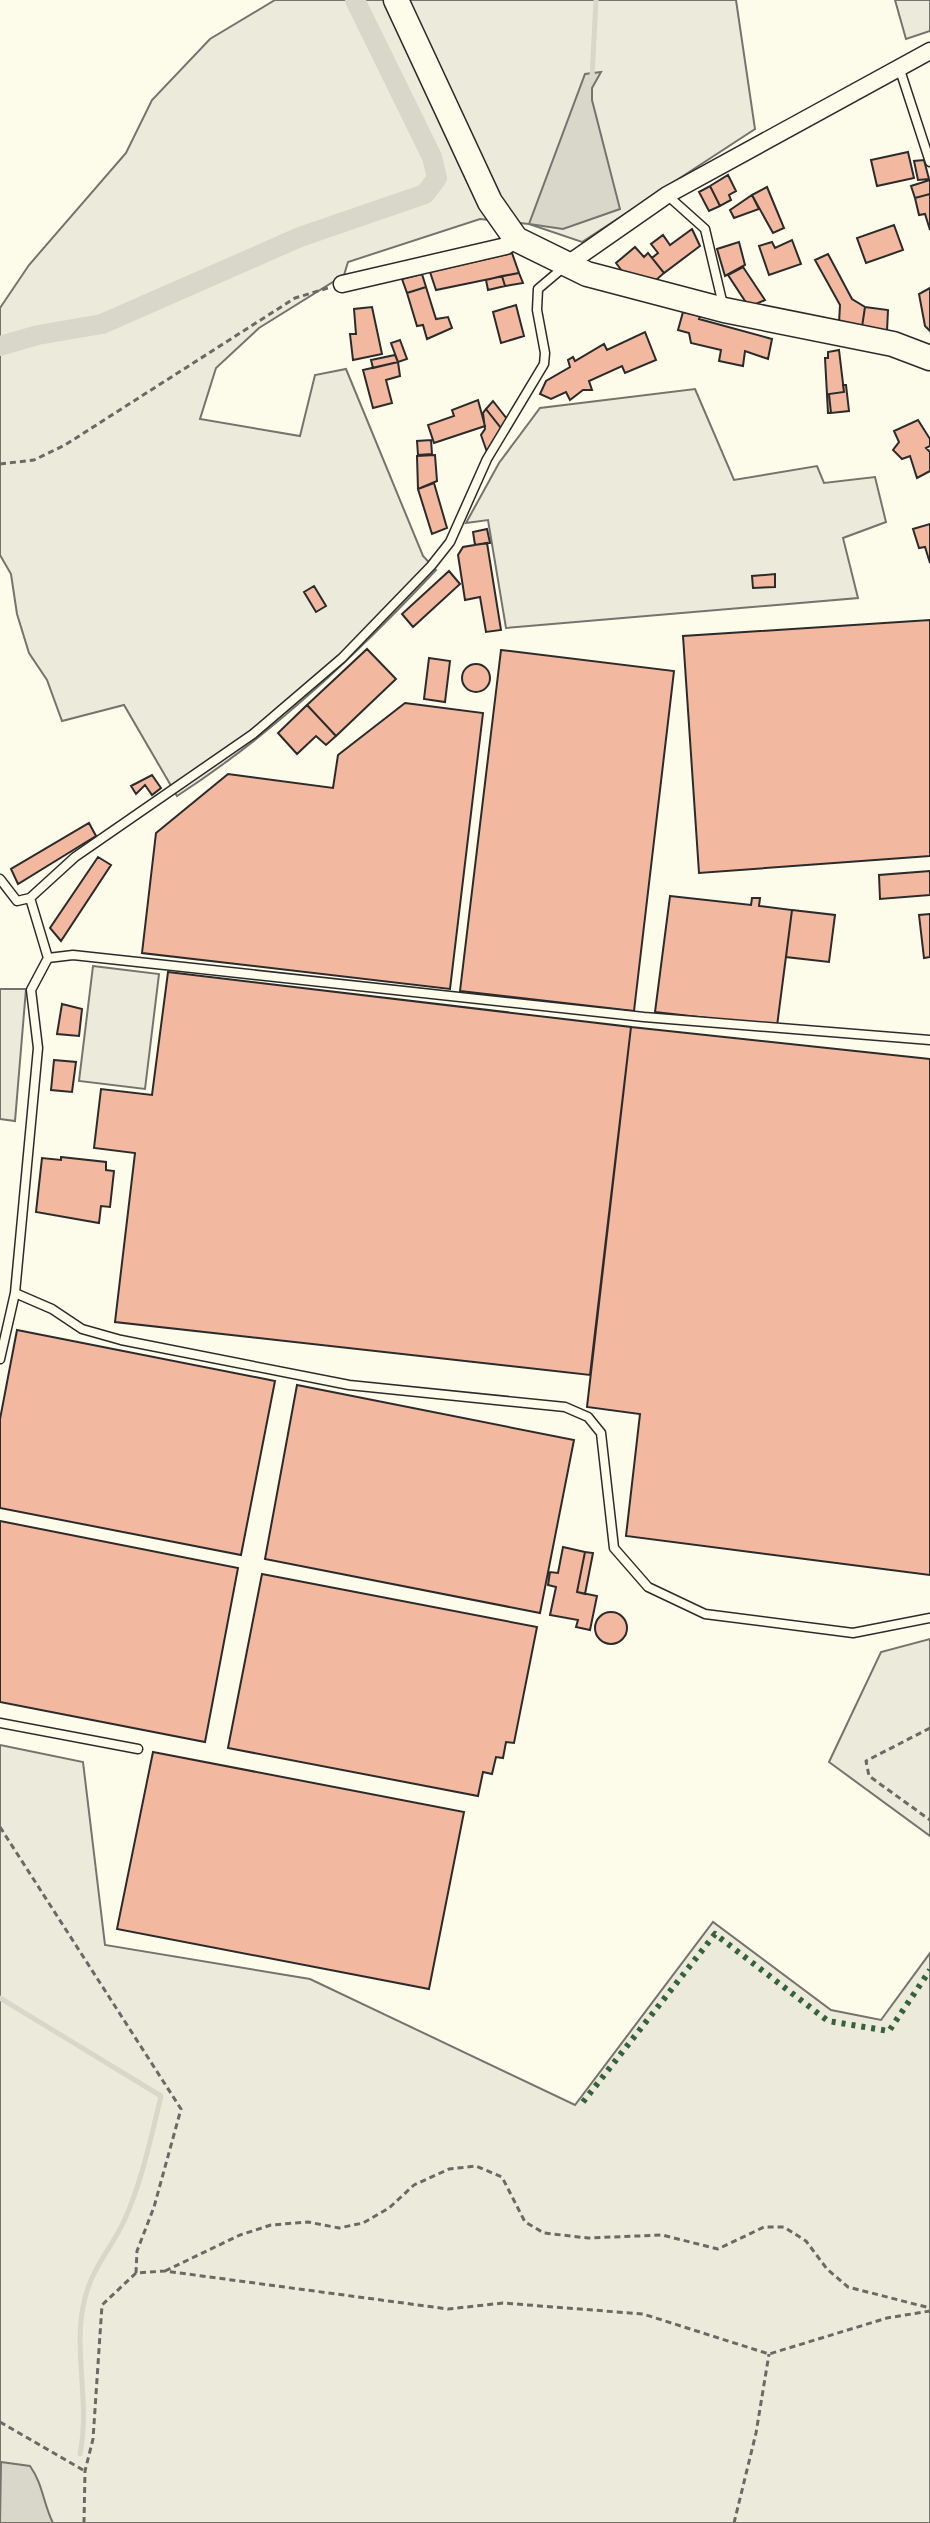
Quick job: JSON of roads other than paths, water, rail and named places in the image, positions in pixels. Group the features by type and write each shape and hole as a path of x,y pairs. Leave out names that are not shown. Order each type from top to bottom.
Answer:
{"street":[{"path":"396,0 490,202 516,239 565,266 724,310 893,344 930,358"},
{"path":"565,266 667,195 930,51"},
{"path":"342,284 506,246 516,239"}],"lane":[{"path":"899,66 930,162"},
{"path":"667,195 705,229 724,310"},
{"path":"0,879 17,901 30,898 75,857 253,734 342,658 431,566 450,542 487,459 544,364 536,296 538,289 565,266"},
{"path":"0,1359 15,1293 38,1048 31,990 48,958 30,898"},
{"path":"48,958 73,955 644,1017 930,1040"},
{"path":"15,1293 52,1309 82,1329 121,1340 349,1385 565,1407 588,1417 601,1433 614,1548 648,1587 705,1614 853,1633 930,1618"},
{"path":"0,1723 138,1749"}],"waterway":[{"path":"0,346 38,335 102,324 300,237 425,194 437,178 432,157 355,0"},
{"path":"592,77 596,0"},
{"path":"0,1998 161,2096 146,2159 131,2204 86,2293 80,2342 83,2417 80,2454"}]}
